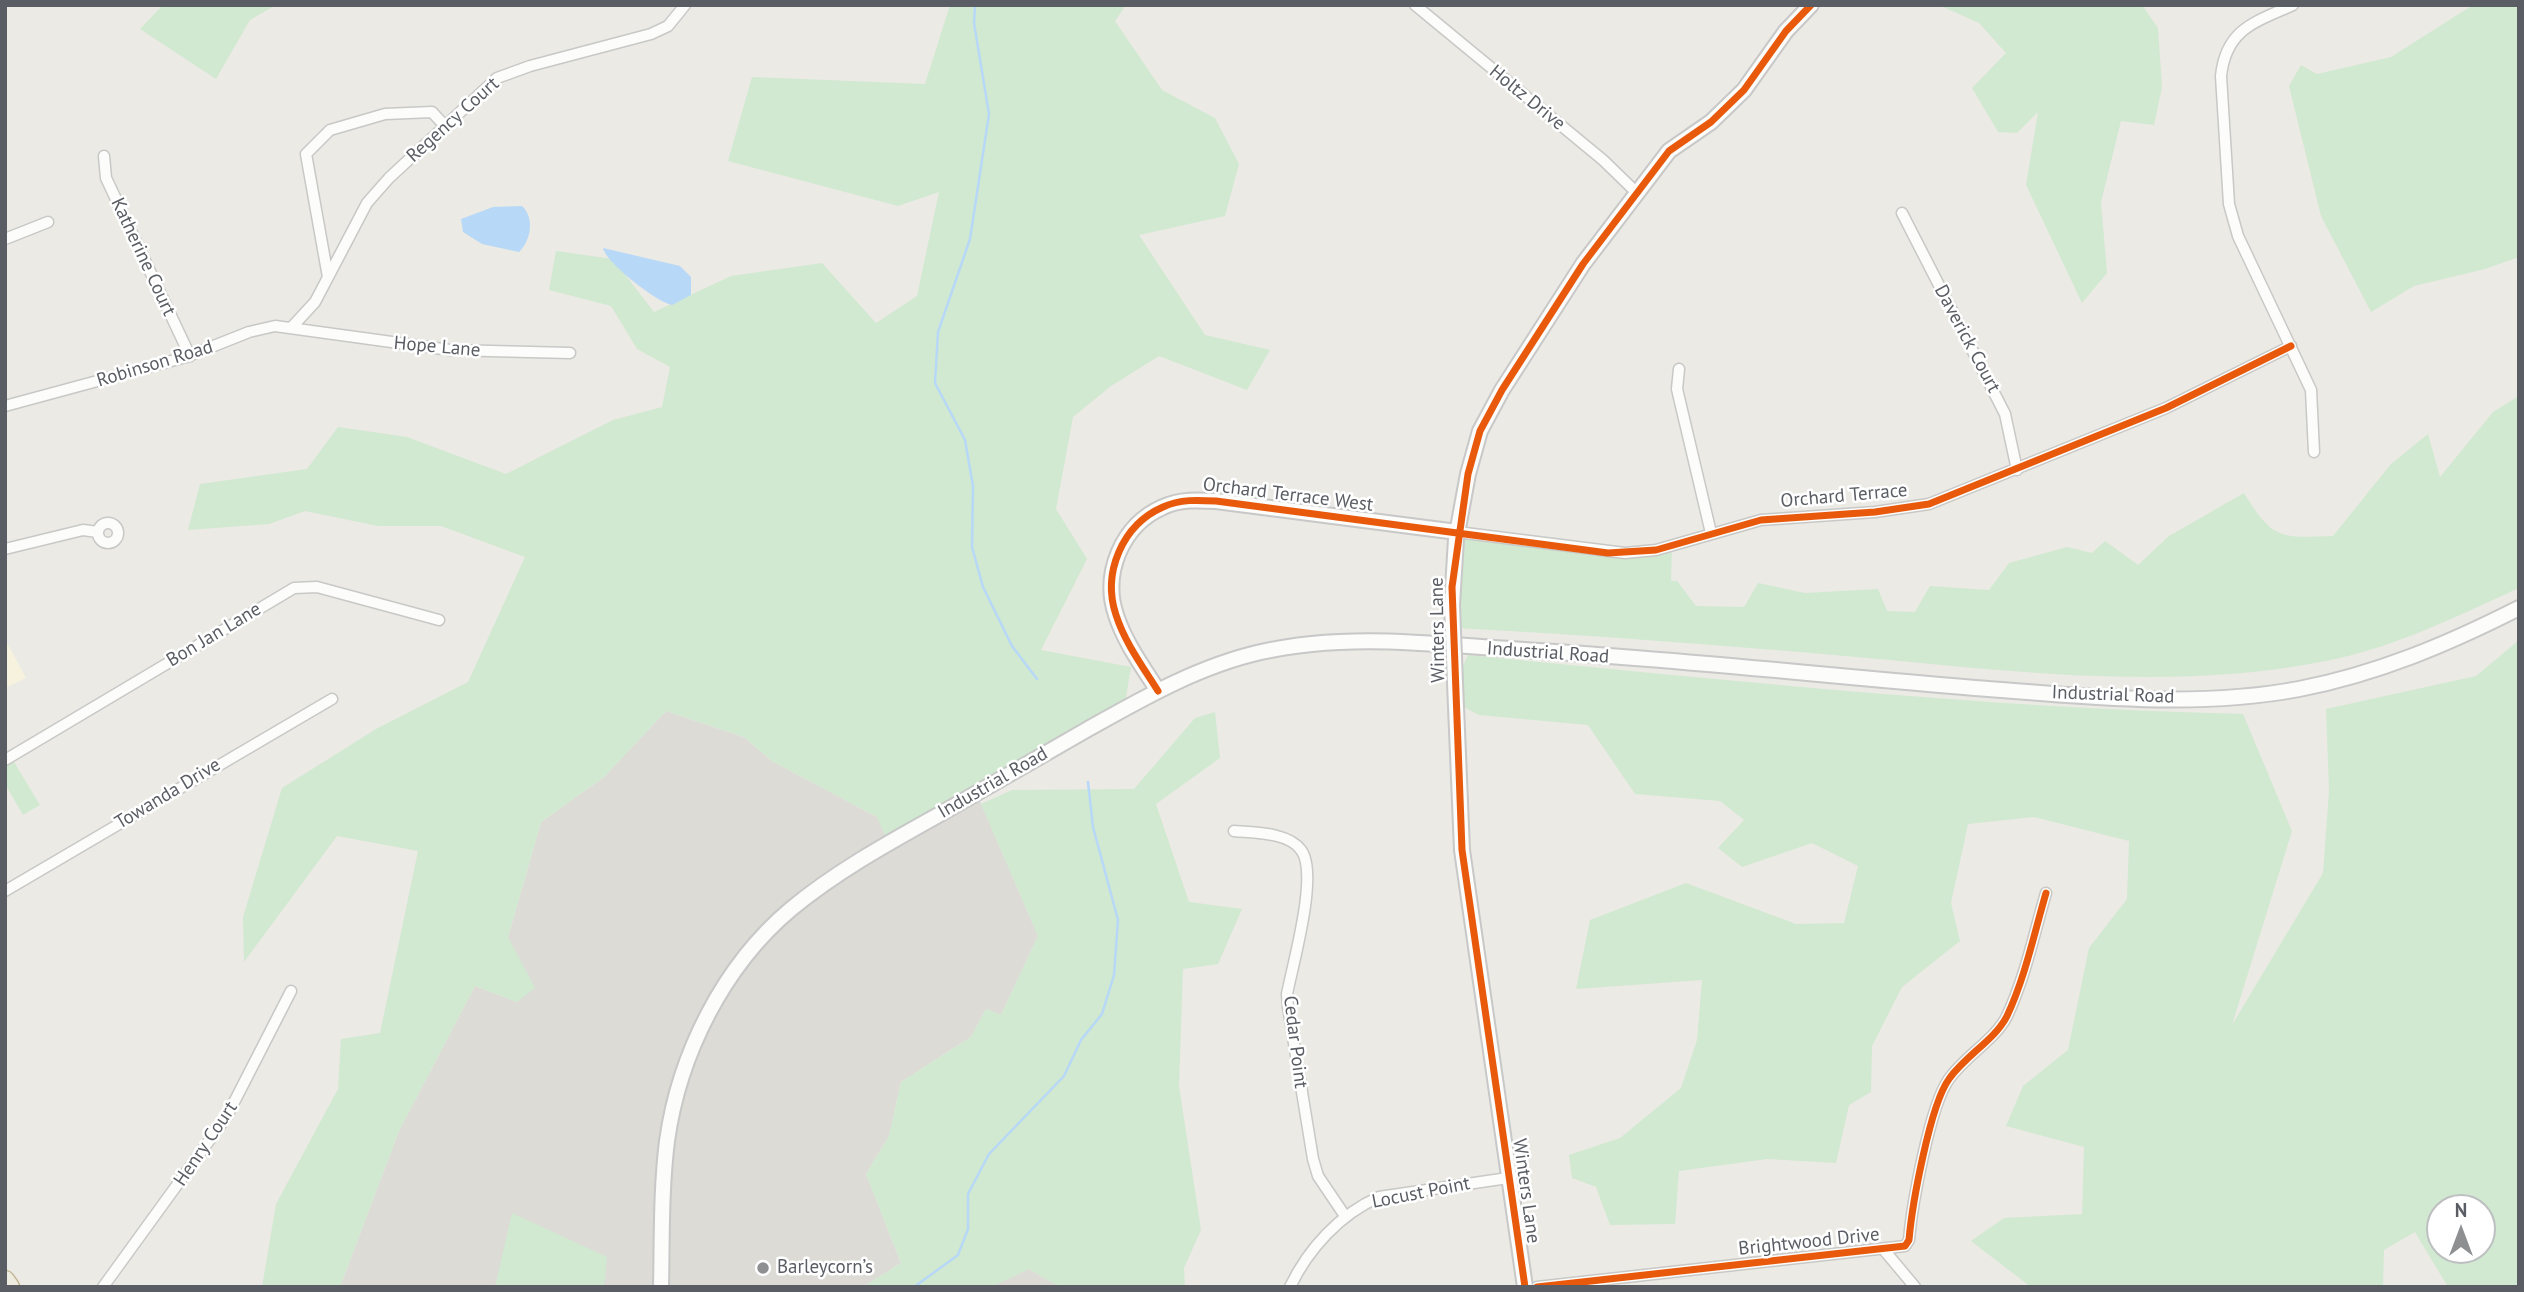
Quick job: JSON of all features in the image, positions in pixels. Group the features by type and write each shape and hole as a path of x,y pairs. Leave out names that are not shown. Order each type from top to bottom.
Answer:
{"highway":[{"path":"5,1280 10,1287"}],"main road":[{"name":"Winters Lane","path":"1525,1287 1462,850 1452,605 1457,532 1474,449 1489,414 1557,301 1669,151 1711,122 1744,90 1786,31 1811,5"},
{"name":"Orchard Terrace West","path":"1158,691 1124,636 1115,614 1111,589 1118,552 1127,537 1140,521 1164,506 1191,500 1216,501 1457,532"},
{"name":"Industrial Road","path":"662,1287 663,1187 672,1113 685,1068 705,1021 730,977 744,960 787,912 834,878 999,779 1158,691 1209,668 1258,653 1320,641 1362,640 1567,653 2035,693 2197,698 2295,689 2358,674 2411,659 2519,608"}],"street":[{"name":"Regency Court","path":"290,328 314,302 366,203 388,178 497,78 530,66 651,34 668,26 685,5"},
{"name":"Holtz Drive","path":"1415,5 1603,160 1637,194"},
{"path":"2293,5 2250,24 2235,37 2223,58 2221,76 2227,186 2234,222 2313,397 2314,452"},
{"path":"328,277 306,155 330,130 385,114 432,112 445,126"},
{"name":"Katherine Court","path":"104,156 106,178 190,356"},
{"name":"Daverick Court","path":"1902,213 2005,414 2017,470"},
{"path":"5,239 48,222"},
{"name":"Robinson Road","path":"5,405 190,356 260,329 305,330"},
{"name":"Hope Lane","path":"305,330 450,350 570,353"},
{"name":"Orchard Terrace","path":"1457,532 1625,553 1656,550 1761,520 1875,512 1929,504 2166,408 2291,346"},
{"path":"1679,369 1677,389 1711,533"},
{"path":"5,549 83,530 99,532"},
{"name":"Bon Jan Lane","path":"5,760 294,588 317,587 439,620"},
{"name":"Towanda Drive","path":"5,891 332,699"},
{"name":"Cedar Point","path":"1234,831 1287,840 1301,850 1308,866 1308,889 1287,994 1288,1007 1312,1159 1318,1176 1345,1216"},
{"name":"Brightwood Drive","path":"1537,1287 1905,1246 1909,1240 1936,1105 1947,1081 1959,1066 1996,1032 2006,1018 2016,995 2046,893"},
{"name":"Henry Court","path":"103,1287 228,1116 292,990"},
{"name":"Locust Point","path":"1290,1287 1345,1216 1378,1197 1508,1178"},
{"path":"1884,1250 1916,1287"}],"shaded area":[{"path":"5,639 26,678 5,688"},
{"path":"666,711 744,737 772,761 877,817 976,792 1038,936 1001,1015 986,1009 971,1037 901,1082 889,1136 866,1174 901,1263 863,1287 340,1287 399,1131 475,986 517,1002 508,937 541,822 604,777"},
{"path":"1029,1269 1060,1287 991,1287"}],"green space":[{"path":"163,5 276,5 250,20 216,79 140,29"},
{"path":"950,5 1126,5 1115,21 1162,90 1215,118 1239,164 1225,216 1139,235 1205,335 1270,350 1247,390 1159,356 1111,386 1073,417 1056,509 1087,559 1041,650 1131,667 1124,709 888,843 877,817 772,761 744,737 666,711 604,777 541,822 508,937 535,988 517,1002 475,986 399,1131 340,1287 262,1287 276,1204 338,1089 341,1039 380,1033 418,851 337,836 244,962 243,917 282,788 376,729 468,682 525,557 441,526 378,526 305,511 269,524 188,530 200,484 307,469 338,427 407,437 506,474 613,420 662,407 670,367 637,349 611,306 549,290 556,251 613,259 654,312 731,276 822,263 876,323 917,296 939,192 898,206 728,161 752,77 925,84"},
{"path":"1939,5 2142,5 2158,28 2162,87 2154,125 2121,121 2101,202 2107,273 2082,303 2026,185 2038,112 2017,133 1998,132 1972,88 2006,53 1979,23"},
{"path":"2473,5 2519,5 2519,257 2485,269 2414,286 2371,312 2321,216 2289,86 2301,65 2317,74 2391,57"},
{"path":"2519,396 2519,588 2401,640 2326,661 2209,675 2091,676 1656,641 1455,628 1457,532 1608,553 1672,546 1671,581 1677,581 1696,606 1744,607 1758,583 1805,593 1878,589 1887,611 1915,612 1930,586 1989,590 2009,563 2067,547 2092,553 2105,541 2138,565 2169,536 2244,493 2263,520 2280,533 2301,537 2333,536 2391,464 2428,434 2440,477 2493,412"},
{"path":"2519,640 2519,1287 2448,1287 2434,1264 2496,1264 2496,1194 2426,1194 2426,1250 2415,1232 2384,1250 2383,1287 2031,1287 1971,1241 2004,1218 2082,1214 2084,1147 2006,1126 2023,1086 2068,1050 2089,948 2127,899 2129,841 2034,817 1968,824 1951,903 1960,941 1902,987 1872,1046 1871,1092 1849,1105 1836,1163 1767,1159 1679,1171 1675,1224 1610,1225 1596,1187 1572,1178 1569,1155 1620,1138 1681,1088 1697,1040 1702,980 1576,989 1590,920 1686,883 1796,924 1844,923 1858,866 1812,843 1742,867 1718,848 1744,820 1720,801 1635,794 1588,725 1479,715 1456,703 1455,683 1468,655 1952,699 2243,714 2292,831 2232,1025 2323,873 2329,791 2326,709 2476,676"},
{"path":"1215,712 1220,758 1156,804 1189,902 1242,909 1218,964 1183,969 1179,1086 1201,1230 1184,1268 1185,1287 1060,1287 1029,1269 991,1287 863,1287 901,1263 866,1174 889,1136 901,1082 971,1037 986,1009 1001,1015 1038,936 981,804 1012,790 1134,789 1195,718"},
{"path":"14,762 40,805 23,815 5,784 5,767"},
{"path":"512,1213 607,1257 604,1287 495,1287"}],"water":[{"path":"522,206 529,217 530,229 529,236 519,252 482,244 463,232 461,219 493,207"},
{"path":"603,248 680,266 691,277 691,295 672,305 665,302 644,290 622,272"}],"waterway":[{"path":"975,5 974,23 989,114 970,239 938,332 935,383 965,440 973,486 972,547 983,587 1012,646 1037,679"},
{"path":"914,1287 958,1255 968,1229 968,1194 989,1154 1064,1076 1081,1040 1102,1014 1114,975 1118,920 1093,827 1088,782"}],"cycle path":[{"path":"1525,1287 1462,850 1452,587 1468,474 1480,431 1502,390 1583,264 1669,151 1711,122 1744,90 1786,31 1811,5"},
{"path":"1158,691 1124,635 1112,599 1112,583 1114,567 1126,538 1149,515 1169,504 1216,501 1608,553 1656,550 1761,520 1875,512 1929,504 2166,408 2291,346"},
{"path":"1537,1287 1905,1246 1909,1240 1923,1156 1942,1092 1956,1070 1995,1033 2007,1016 2024,971 2046,893"}],"place":[{"name":"Barleycorn’s","path":"763,1268"}]}
